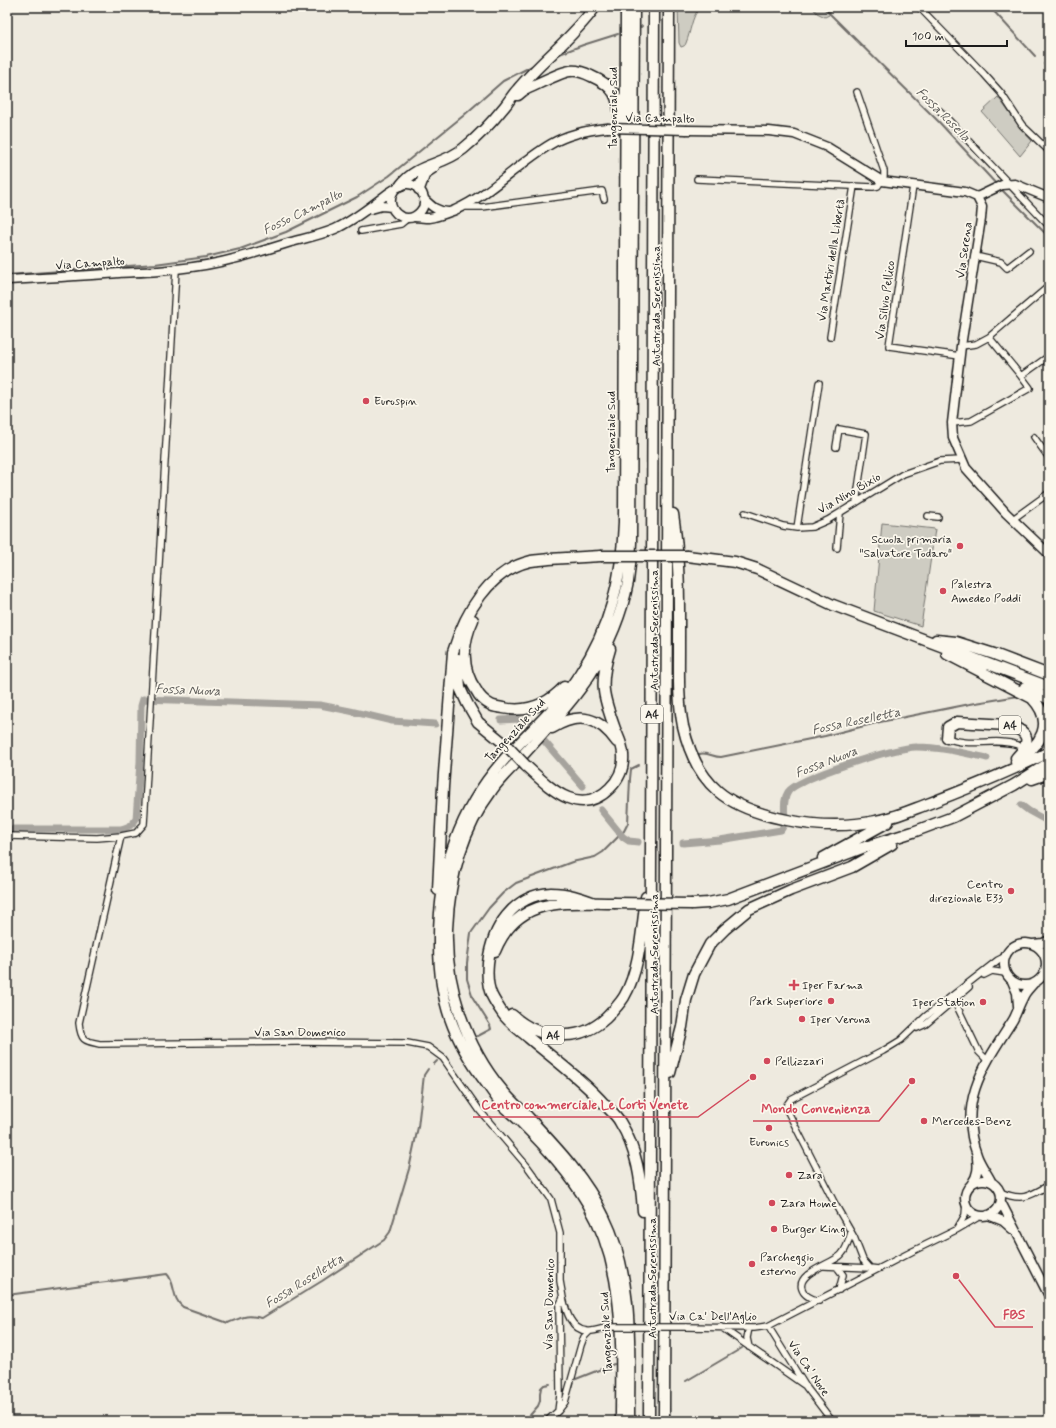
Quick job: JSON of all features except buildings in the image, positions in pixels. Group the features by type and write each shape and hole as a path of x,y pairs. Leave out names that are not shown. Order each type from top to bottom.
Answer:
{"highway":[{"path":"506,105 518,89 571,35 595,7"},
{"name":"Tangenziale Sud","path":"621,1421 620,1308 611,1258 601,1230 589,1205 561,1165 503,1105 471,1063 456,1034 446,1008 440,969 439,941 443,892 448,866 462,823 484,784 503,761 556,705 570,688 586,664 598,642 612,607 618,585 623,544 626,7"},
{"name":"Tangenziale Sud","path":"629,1421 629,1330 627,1299 622,1265 605,1217 569,1162 502,1091 479,1058 465,1026 456,998 449,965 447,930 450,896 454,874 463,844 472,823 492,790 562,711 592,672 602,654 620,613 628,581 631,542 634,7"},
{"name":"Autostrada Serenissima","path":"649,1421 654,7"},
{"name":"Autostrada Serenissima","path":"664,1421 669,7"},
{"path":"399,187 415,171 455,156 467,146 506,105 524,90 570,71 586,74 607,84 613,90 620,114 621,151 625,186"},
{"path":"419,189 425,173 440,162"},
{"name":"A4","path":"668,492 676,534 679,575 679,696 683,726 691,753 701,771 713,787 725,797 740,806 755,812 784,819 830,826 876,822 901,815"},
{"path":"439,941 437,905 446,738 453,652 465,622 479,597 492,582 509,570 531,561 601,556 687,556 735,562 756,569 833,605 1049,686"},
{"path":"509,570 478,611 470,627 464,646 465,666 468,677 479,696 491,705 508,709 525,710 537,707 552,699 562,689 598,642"},
{"path":"465,622 459,642 457,656 460,688 466,703 478,722 548,786 561,795 573,800 587,800 600,795 614,784 622,769 623,754 621,742 604,698 603,687 606,662 620,613"},
{"path":"924,639 956,642 994,654 1049,675"},
{"path":"924,639 1049,699"},
{"path":"924,639 935,648 1032,698 1042,710 1045,721 1042,738 1030,753 995,777"},
{"path":"540,735 568,719 574,718 589,720 607,730 617,741 623,754"},
{"name":"A4","path":"947,738 948,727 957,722 1007,725 1024,732 1027,737 1027,742 1023,751 995,777"},
{"name":"A4","path":"782,879 901,815 995,777 1049,752"},
{"name":"A4","path":"652,847 638,955 632,978 624,997 613,1011 599,1024 583,1032 568,1035 555,1035 540,1032 527,1026 507,1010 496,990 492,966 494,953 499,941 510,926 527,912 542,906 558,904 595,903 614,903 692,904 708,903 728,899 862,848 913,832 953,817 1014,785 1049,763"},
{"name":"A4","path":"1014,785 1049,773"},
{"name":"A4","path":"666,1086 682,1028 686,1000 694,974 710,944 749,909 791,890 852,867 913,832"},
{"name":"A4","path":"595,903 570,895 552,893 529,900 515,908 499,926 492,942 487,973 492,995 504,1015 597,1096 620,1121 633,1145 641,1182 644,1225 649,1263"}],"street":[{"path":"919,7 1001,93 1022,124 1049,151"},
{"path":"697,179 878,186 884,176 883,167 857,92"},
{"path":"940,111 1005,184 1049,226"},
{"name":"Via Campalto","path":"410,217 428,218 439,216 462,207 480,197 551,144 577,133 607,128 769,131 794,134 827,147 882,181"},
{"path":"882,181 965,192 977,197 1005,184 1015,184 1049,198"},
{"path":"410,217 399,215 392,207 391,198 399,187 411,184 419,189 424,199 431,207 438,211 449,212"},
{"name":"Via Martiri della Libertà","path":"830,337 854,186"},
{"name":"Via Silvio Pellico","path":"913,186 889,346 960,356"},
{"name":"Via Campalto","path":"7,280 176,270 231,260 323,233 346,224 399,187"},
{"path":"462,207 482,207 602,191 604,199"},
{"name":"Via Serena","path":"977,197 982,207 961,346 952,423 954,438 966,468 1013,519 1048,553"},
{"path":"361,231 401,224 422,209 424,199"},
{"path":"365,211 382,206 392,207"},
{"path":"975,256 1001,262 1008,268 1029,251"},
{"path":"7,836 97,838 121,836 136,833 144,824 146,811 176,270"},
{"path":"961,346 976,344 989,337 1049,286"},
{"path":"952,423 971,421 1030,388 989,337"},
{"path":"1021,376 1049,356"},
{"path":"797,528 819,383"},
{"path":"836,447 839,428 866,434 856,503"},
{"path":"1034,437 1049,458"},
{"name":"Via Nino Bixio","path":"745,513 783,526 797,528 812,526 840,513 903,474 916,468 940,461 962,460"},
{"path":"1013,519 1049,493"},
{"path":"838,548 840,513"},
{"path":"928,516 938,517"},
{"path":"947,738 956,742 1009,742 1018,745"},
{"name":"Via San Domenico","path":"121,836 79,1023 80,1034 86,1041 100,1044 297,1042 407,1043 428,1047 443,1058 480,1111 527,1166 551,1199 560,1233 560,1281 563,1298 559,1306 560,1395 558,1411"},
{"path":"1018,1009 1017,993 1012,981 1005,973 1003,963 1006,953 1013,946 1020,943 1043,943 1049,940"},
{"path":"956,1230 965,1215 966,1192 976,1178 978,1169 977,1157 970,1130 970,1110 975,1089 987,1060 1014,1019 1022,998 1034,983 1043,975 1048,960 1042,951 1033,944"},
{"path":"870,1268 863,1260 854,1237 835,1204 786,1106 791,1099 901,1040 957,991 998,960 1004,958"},
{"path":"911,1031 926,1024 987,972 992,971 1005,973"},
{"path":"1012,981 1025,986 1034,983"},
{"path":"956,998 956,1004 979,1052 987,1060"},
{"path":"977,1157 991,1182"},
{"path":"972,1184 982,1180 995,1184 1000,1192 1001,1202 1014,1230 1049,1296"},
{"path":"1000,1192 1012,1197 1024,1198 1049,1185"},
{"path":"851,1232 847,1247 843,1253 824,1266 806,1275 802,1280 801,1288 809,1298 819,1301 984,1215 994,1212 1001,1202"},
{"path":"966,1203 972,1211 1003,1221 1014,1230"},
{"path":"824,1266 878,1269"},
{"path":"837,1267 843,1275 839,1290"},
{"path":"547,1421 565,1402 581,1345 584,1337 589,1332 576,1327 571,1320 563,1298"},
{"name":"Via Ca' Dell'Aglio","path":"589,1332 609,1327 750,1328 768,1326 819,1301"},
{"name":"Via Ca' Nove","path":"768,1326 806,1386 832,1421"},
{"path":"721,1327 806,1386"},
{"path":"750,1328 746,1338 750,1347"}],"shaded area":[{"path":"678,7 700,7 693,20 686,44 681,47 679,43"},
{"path":"812,7 830,7 831,9 829,15 825,17 817,13"},
{"path":"998,97 1021,129 1032,141 1020,156 982,112"},
{"path":"882,523 935,529 921,626 874,611"}],"waterway":[{"name":"Fosso Campalto","path":"679,10 687,7"},
{"name":"Fossa Rosella","path":"823,7 939,122 997,185"},
{"path":"990,7 1035,56"},
{"name":"Fosso Campalto","path":"557,55 618,34"},
{"path":"1044,64 1049,69"},
{"name":"Fosso Campalto","path":"7,275 155,264 206,257 240,249 286,232 357,197 389,176 463,116 503,81 534,65"},
{"name":"Fossa Rosella","path":"1000,188 1049,237"},
{"name":"Fossa Roselletta","path":"699,754 721,757 825,736 880,722 1018,696"},
{"name":"Fossa Nuova","path":"7,829 121,829 131,825 136,819 140,762 141,706 143,699 320,705 392,721 435,724"},
{"name":"Fossa Nuova","path":"501,720 517,719 528,724"},
{"name":"Fossa Nuova","path":"545,742 583,786"},
{"name":"Fossa Nuova","path":"683,843 720,840 781,830 784,822 786,797 788,792 795,786 828,771 871,757 907,748 926,747 961,752 987,758"},
{"name":"Fossa Roselletta","path":"478,1036 491,1029 473,998 467,979 467,963 471,933 489,908 503,893 516,883 572,862 595,857 603,852 624,831 628,823 631,769 639,765"},
{"name":"Fossa Nuova","path":"1021,805 1049,822"},
{"name":"Fossa Nuova","path":"601,810 623,837 629,841 638,842"},
{"name":"Fossa Roselletta","path":"434,1064 437,1061"},
{"name":"Fossa Roselletta","path":"7,1295 167,1274 172,1282 175,1295 183,1307 228,1323 245,1317 252,1316 262,1318 384,1240 390,1232 409,1169 418,1127 424,1075 428,1069"},
{"path":"686,1381 742,1348"},
{"path":"576,1379 614,1364"},
{"path":"525,1421 538,1406 541,1388 544,1385 550,1384"}],"place":[{"name":"Eurospin","path":"366,401"},
{"name":"Scuola primaria \"Salvatore Todaro\"","path":"960,546"},
{"name":"Palestra Amedeo Poddi","path":"943,591"},
{"name":"Centro direzionale E33","path":"1011,891"},
{"name":"Iper Farma","path":"794,985"},
{"name":"Park Superiore","path":"831,1001"},
{"name":"Iper Station","path":"983,1002"},
{"name":"Iper Verona","path":"802,1019"},
{"name":"Pellizzari","path":"767,1061"},
{"name":"Centro commerciale Le Corti Venete","path":"753,1077"},
{"name":"Mondo Convenienza","path":"912,1081"},
{"name":"Mercedes-Benz","path":"924,1121"},
{"name":"Euronics","path":"769,1128"},
{"name":"Zara","path":"789,1175"},
{"name":"Zara Home","path":"772,1203"},
{"name":"Burger King","path":"774,1229"},
{"name":"Parcheggio esterno","path":"752,1264"},
{"name":"FBS","path":"956,1276"}]}
